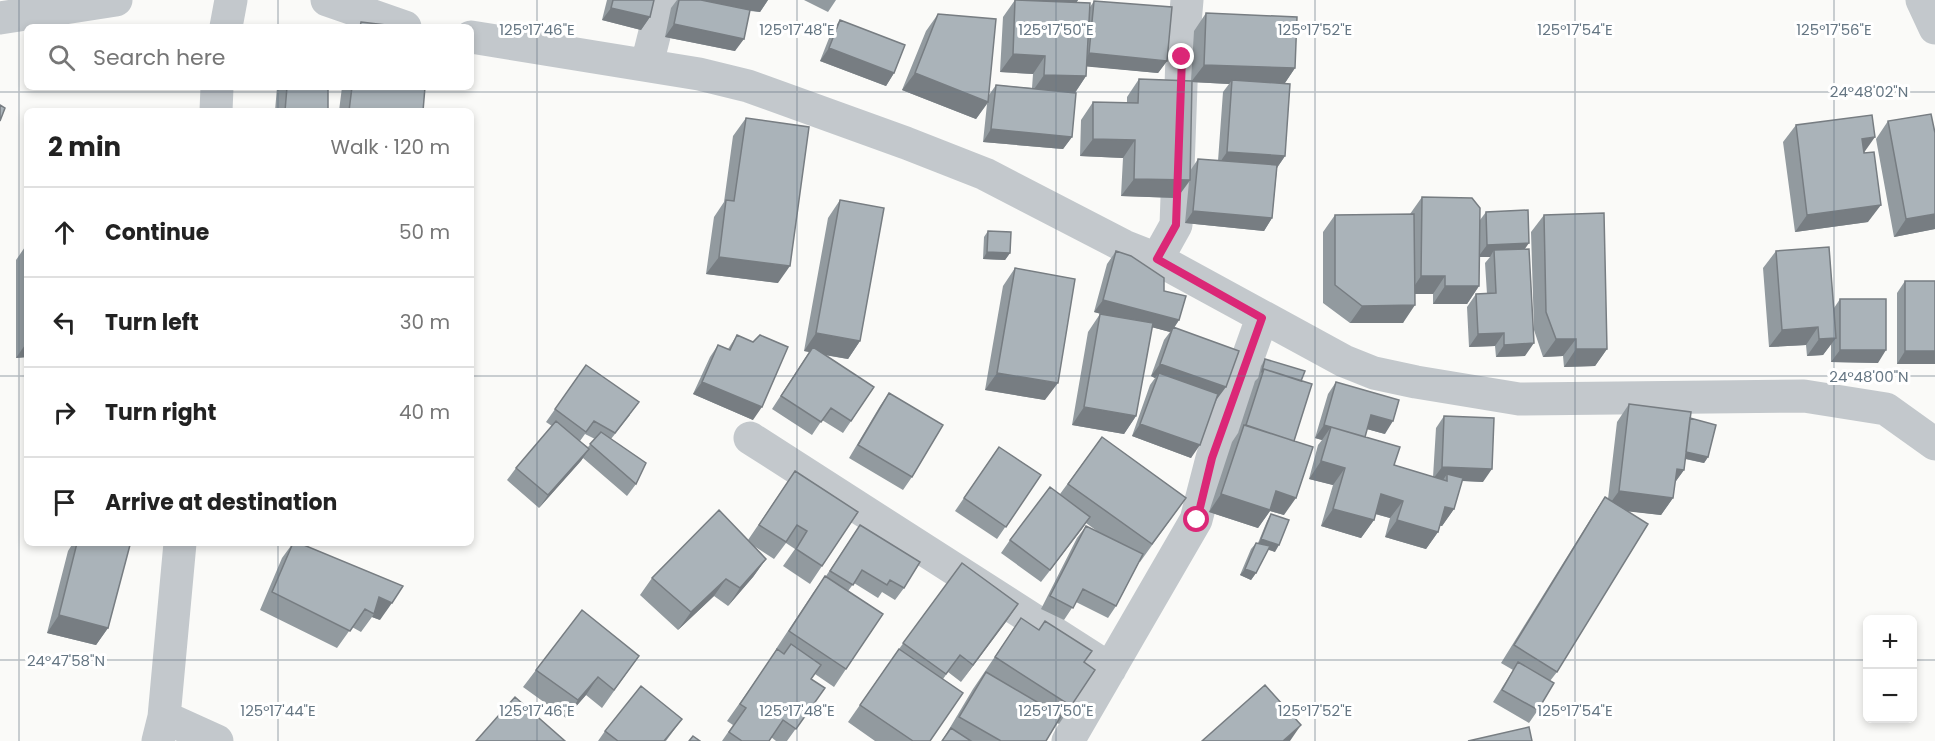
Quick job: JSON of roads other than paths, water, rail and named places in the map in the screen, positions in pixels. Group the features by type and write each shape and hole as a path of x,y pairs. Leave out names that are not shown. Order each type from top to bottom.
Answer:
{"street":[{"path":"0,18 116,0"},
{"path":"227,24 231,0"},
{"path":"327,0 396,24"},
{"path":"647,64 663,0"},
{"path":"1157,259 1176,225 1182,57 1187,0"},
{"path":"1922,0 1935,28"},
{"path":"474,37 647,64 748,86 906,143 984,174 1124,246 1157,259 1262,318 1344,361 1374,373 1519,399 1804,396 1886,409 1935,444"},
{"path":"216,108 217,90"},
{"path":"1068,741 1197,520 1212,458 1262,318"},
{"path":"750,438 1110,669"},
{"path":"180,546 161,729 217,741"}]}
